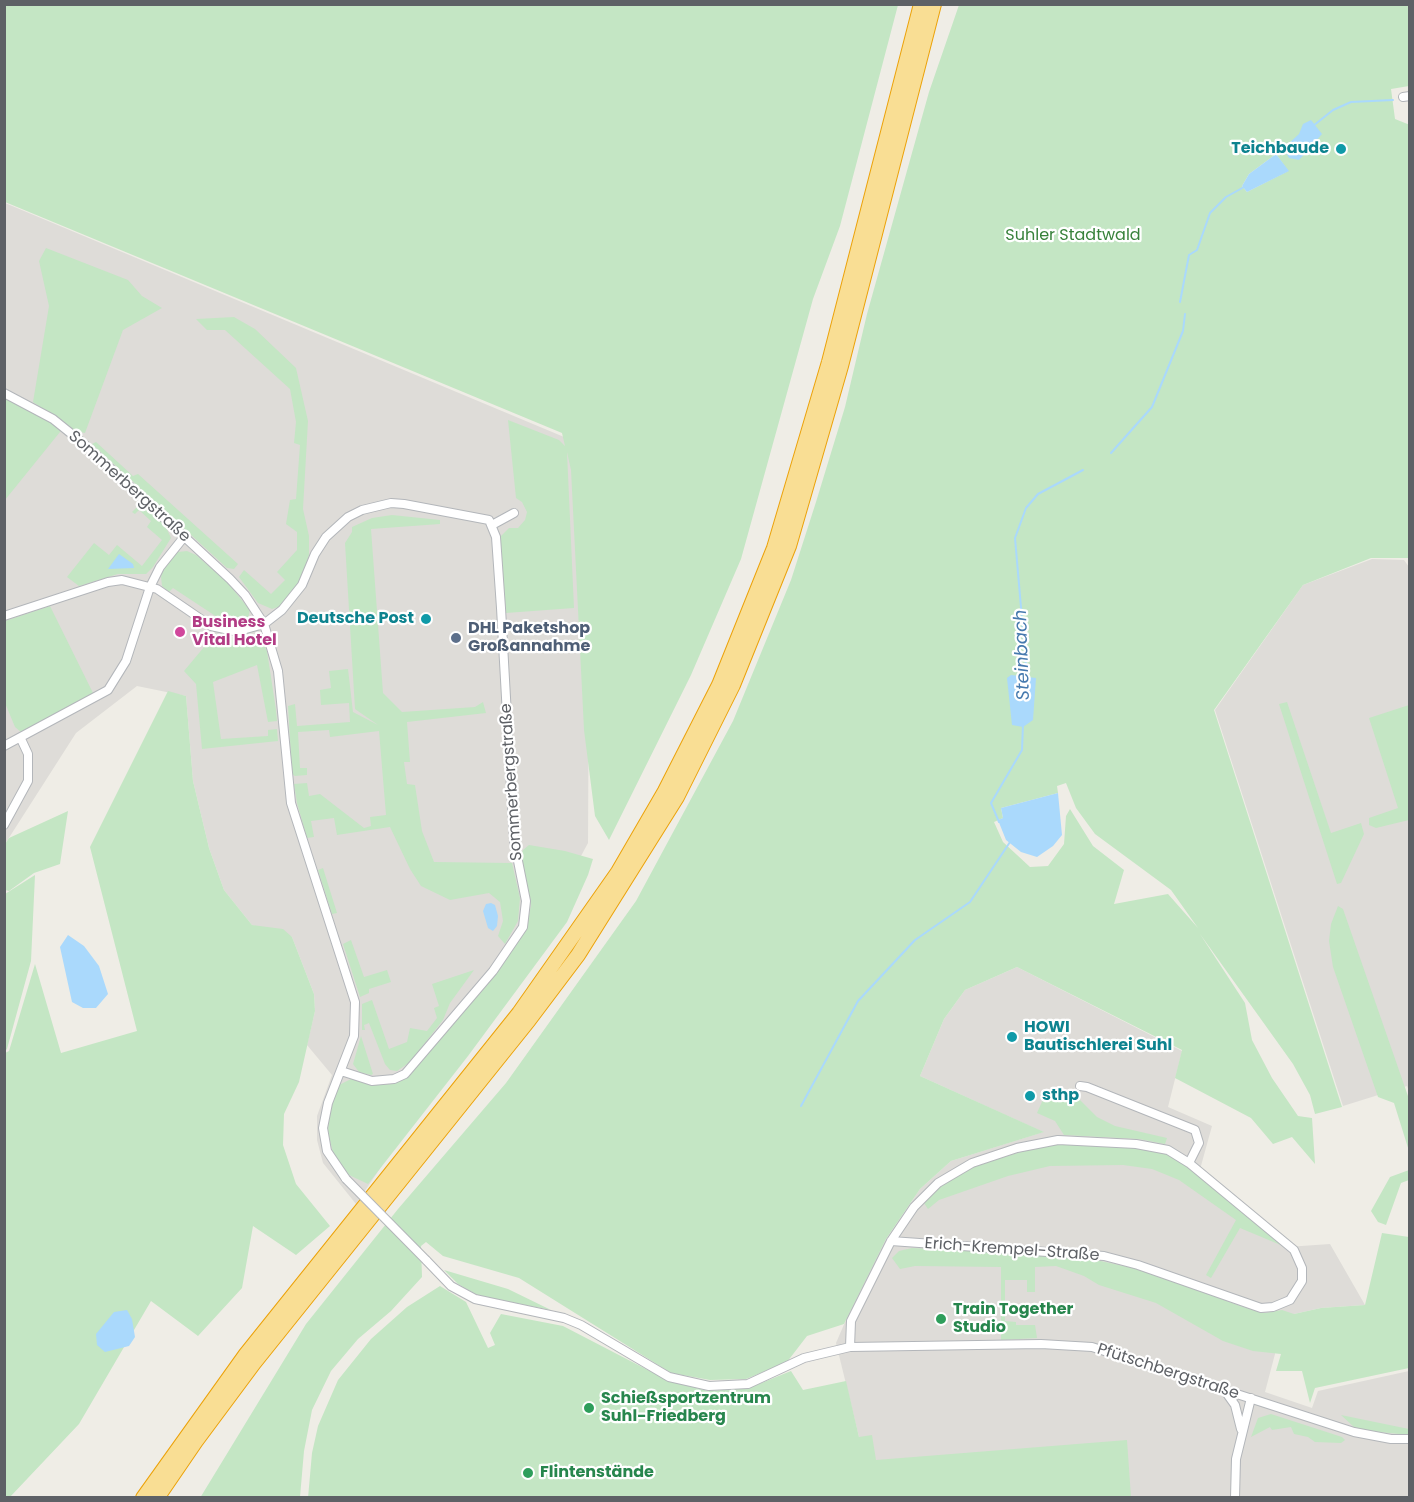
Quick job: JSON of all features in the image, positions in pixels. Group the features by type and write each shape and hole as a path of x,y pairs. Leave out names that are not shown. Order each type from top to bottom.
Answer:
{"highway":[{"path":"157,1497 254,1363 529,1020 584,946 672,806 733,685 789,546 921,4"},
{"path":"142,1497 246,1354 519,1013 618,872 665,791 719,685 774,548 835,364 934,4"}],"street":[{"name":"Sommerbergstraße","path":"4,393 58,423 184,537 245,596 264,624 278,671 291,803 355,1002 354,1036 328,1103 323,1128 327,1151 346,1179"},
{"path":"4,616 108,582 134,581 173,599 211,626 234,632 264,624 294,597 326,537 348,517 362,510 391,503 404,504 485,518 492,525 514,513"},
{"name":"Sommerbergstraße","path":"341,1071 372,1081 394,1079 405,1074 493,971 523,927 526,902 514,841 501,608 496,537 492,525"},
{"path":"4,747 108,690 126,661 150,587 160,567 184,537"},
{"path":"4,825 28,781 28,754 21,739"},
{"path":"1080,1086 1195,1130 1199,1143 1189,1163"},
{"name":"Erich-Krempel-Straße","path":"850,1347 851,1321 891,1241 914,1207 938,1183 972,1162 1058,1140 1136,1144 1168,1150 1189,1163 1294,1250 1302,1268 1302,1281 1290,1300 1273,1307 1261,1308 1138,1265 1104,1256 891,1241"},
{"name":"Pfütschbergstraße","path":"346,1179 451,1286 475,1299 564,1318 581,1325 669,1377 689,1382 709,1386 748,1384 804,1358 850,1347 1041,1344 1092,1347 1354,1431 1391,1439 1410,1439"},
{"path":"1224,1390 1235,1405 1242,1431"},
{"path":"1235,1497 1236,1459 1251,1398"}],"shaded area":[{"path":"5,203 576,442 589,640 588,843 540,932 356,1204 323,1163 317,1140 317,1116 332,1075 307,1045 315,1011 314,994 292,937 252,925 224,890 209,848 193,781 186,696 137,686 76,733 5,844"},
{"path":"1372,559 1404,560 1409,567 1409,1091 1407,1086 1343,1106 1215,710 1303,585"},
{"path":"1017,967 1182,1051 1168,1107 1212,1126 1199,1173 1287,1247 1330,1244 1365,1305 1321,1308 1285,1316 1265,1392 1312,1408 1318,1391 1409,1371 1409,1497 1130,1497 876,1460 859,1437 836,1343 858,1292 886,1239 920,1189 951,1161 1043,1132 920,1076 944,1019 965,990"}],"green space":[{"path":"4,5 898,5 840,226 813,299 741,559 691,675 609,840 595,816 584,730 571,470 567,452 574,608 506,613 500,537 509,528 518,528 525,520 527,512 522,502 516,498 508,420 559,440 565,446 562,433 5,202"},
{"name":"Suhler Stadtwald","path":"959,5 1409,5 1409,86 1391,89 1395,119 1410,125 1409,558 1371,558 1303,585 1214,710 1342,1107 1315,1114 1310,1095 1293,1064 1200,934 1245,1003 1252,1040 1272,1078 1298,1116 1312,1118 1315,1164 1292,1137 1273,1144 1251,1118 1175,1078 1182,1050 1017,967 965,990 944,1019 920,1076 1044,1132 951,1161 920,1189 886,1239 844,1324 807,1336 787,1362 746,1379 710,1380 671,1373 519,1278 443,1256 426,1242 421,1246 422,1277 391,1311 358,1339 331,1371 312,1410 304,1451 300,1497 200,1498 306,1324 398,1209 506,1083 636,901 733,721 791,580 816,502 845,407 867,314 929,92","holes":["1276,154 1288,171 1247,192 1242,186 1249,174","1066,783 1076,808 1095,834 1171,890 1198,928 1168,894 1114,904 1124,870 1093,846 1070,809 1066,816 1064,844 1048,866 1030,867 1003,842 994,822 1003,818 1001,808 1058,793 1057,786"]},
{"path":"46,248 128,280 142,296 162,308 123,330 85,433 76,431 33,402 49,306 39,261"},
{"path":"234,317 255,329 296,368 308,421 303,509 309,536 309,555 300,582 281,606 272,609 258,603 239,577 244,570 271,594 285,580 277,572 297,550 297,532 286,524 290,500 296,499 300,445 294,443 296,422 290,389 225,330 207,330 196,319"},
{"path":"5,393 64,427 5,500"},
{"path":"96,442 133,476 138,474 238,564 234,569 227,568 92,444"},
{"path":"143,504 165,525 171,538 146,574 118,574 79,586 67,577 94,543 109,555 117,545 142,566 162,540 147,527 151,521 139,510 135,514 132,512"},
{"path":"392,515 440,520 440,524 371,529 383,693 402,712 475,707 483,702 486,713 407,722 410,762 404,762 407,784 415,785 422,831 434,862 512,863 520,898 518,921 505,944 498,936 503,921 500,902 489,893 450,900 421,886 410,869 390,827 337,835 334,818 311,821 314,837 307,838 297,803 294,784 307,783 309,796 320,794 364,828 371,826 370,817 386,815 379,731 330,737 329,730 298,732 300,768 307,768 307,775 295,776 292,774 288,706 295,704 297,726 350,722 349,703 321,705 320,690 331,688 329,671 348,669 353,712 378,725 355,709 345,543 352,532 352,527 372,518"},
{"path":"187,551 196,555 227,582 250,610 247,623 232,626 215,622 217,617 173,588 169,592 162,586 163,569 178,552"},
{"path":"50,606 93,693 21,732 15,727 5,703 5,621"},
{"path":"215,634 227,637 260,638 267,651 277,721 268,722 257,665 213,682 221,739 268,736 268,730 277,729 278,741 202,749 196,684 184,671"},
{"path":"168,691 186,696 193,781 209,848 224,890 252,925 283,929 292,937 314,994 315,1011 299,1082 284,1114 283,1145 296,1184 330,1226 296,1255 253,1226 242,1288 198,1336 151,1301 79,1424 10,1497 5,1498 5,1053 9,1051 35,964 61,1053 137,1031 90,847"},
{"path":"1287,702 1331,833 1361,823 1364,834 1341,883 1337,884 1279,704"},
{"path":"1409,705 1409,820 1376,828 1369,825 1369,818 1398,808 1369,718"},
{"path":"68,811 60,864 34,873 9,891 5,890 5,844 9,838"},
{"path":"529,845 565,851 593,859 567,922 468,1056 368,1184 349,1175 333,1153 328,1132 329,1112 339,1085 351,1079 374,1085 393,1084 408,1077 502,965 527,927 531,905 520,858 523,850"},
{"path":"323,868 337,913 332,914 318,870"},
{"path":"35,875 31,961 5,1051 5,894"},
{"path":"1338,906 1343,909 1409,1099 1409,1151 1394,1103 1378,1097 1333,967 1329,941 1331,924"},
{"path":"351,940 364,977 387,970 391,982 369,989 369,993 360,997 343,944"},
{"path":"474,970 450,1003 443,1020 410,1062 397,1071 390,1070 385,1064 369,1023 364,1025 365,1030 362,1030 362,1004 372,1000 389,1049 407,1042 410,1028 427,1031 437,1018 434,1008 439,1006 432,984"},
{"path":"361,1036 373,1074 371,1075 359,1072 353,1064"},
{"path":"1045,1095 1068,1101 1077,1097 1097,1117 1115,1126 1167,1138 1165,1144 1139,1139 1064,1135 1055,1121 1037,1113"},
{"path":"1060,1143 1144,1146 1168,1153 1191,1168 1283,1246 1240,1228 1211,1278 1206,1275 1236,1220 1179,1180 1152,1169 1123,1165 1050,1166 1008,1176 939,1200 928,1209 924,1203 946,1180 974,1166 1041,1146"},
{"path":"1409,1170 1409,1180 1401,1183 1386,1225 1378,1222 1371,1211 1390,1177"},
{"path":"1382,1233 1409,1237 1409,1368 1315,1388 1310,1403 1302,1371 1276,1371 1281,1354 1253,1351 1223,1341 1156,1303 1099,1285 1084,1276 1056,1266 1035,1267 1035,1292 1027,1292 1027,1280 1005,1280 1005,1321 1016,1322 1016,1325 1035,1325 1037,1338 1001,1340 1001,1267 915,1266 900,1269 892,1258 899,1251 912,1248 1082,1257 1142,1270 1265,1313 1282,1310 1294,1314 1321,1308 1365,1305"},
{"path":"444,1270 508,1289 551,1310 479,1296 458,1284"},
{"name":"Schießsportzentrum Suhl-Friedberg","path":"440,1286 466,1302 488,1348 495,1345 490,1333 501,1314 563,1326 669,1381 708,1391 749,1388 791,1371 803,1390 846,1381 859,1437 872,1435 876,1460 1127,1440 1131,1497 308,1498 312,1453 318,1426 338,1380 371,1339 407,1307"},
{"path":"1271,1414 1342,1437 1345,1440 1341,1443 1315,1442 1308,1437 1294,1434 1291,1427 1272,1430 1270,1427 1251,1437 1258,1418"},
{"path":"1341,1415 1409,1429 1409,1435 1354,1427"}],"water":[{"path":"1311,120 1322,134 1299,160 1289,158 1286,146 1299,134 1303,124"},
{"path":"1276,154 1289,171 1247,192 1242,186 1249,174"},
{"path":"119,554 133,564 134,568 108,569"},
{"path":"1011,675 1036,678 1033,720 1023,727 1012,725 1007,678"},
{"path":"1058,793 1062,835 1053,846 1037,857 1021,852 1006,840 998,820 1003,818 1001,808"},
{"path":"486,904 495,905 498,916 497,926 493,931 488,928 483,911"},
{"path":"68,935 84,946 99,966 108,994 96,1008 83,1008 72,1002 60,947"},
{"path":"127,1310 132,1319 135,1337 129,1346 105,1352 97,1345 96,1334 114,1312"}],"waterway":[{"name":"Steinbach","path":"1313,126 1333,110 1351,102 1393,100"},
{"name":"Steinbach","path":"1180,302 1189,255 1197,250 1210,213 1226,197 1244,187"},
{"name":"Steinbach","path":"1111,453 1152,407 1183,331 1185,314"},
{"name":"Steinbach","path":"1027,677 1015,538 1026,508 1038,494 1083,470"},
{"name":"Steinbach","path":"999,822 991,803 1022,750 1023,724"},
{"name":"Steinbach","path":"801,1106 858,1001 915,940 970,902 1010,842"}],"place":[{"name":"Teichbaude","path":"1341,149"},
{"name":"Deutsche Post","path":"426,619"},
{"name":"Business Vital Hotel","path":"180,632"},
{"name":"DHL Paketshop Großannahme","path":"456,638"},
{"name":"HOWI Bautischlerei Suhl","path":"1012,1037"},
{"name":"sthp","path":"1030,1096"},
{"name":"Train Together Studio","path":"941,1319"},
{"name":"Schießsportzentrum Suhl-Friedberg","path":"589,1408"},
{"name":"Flintenstände","path":"528,1473"}]}
